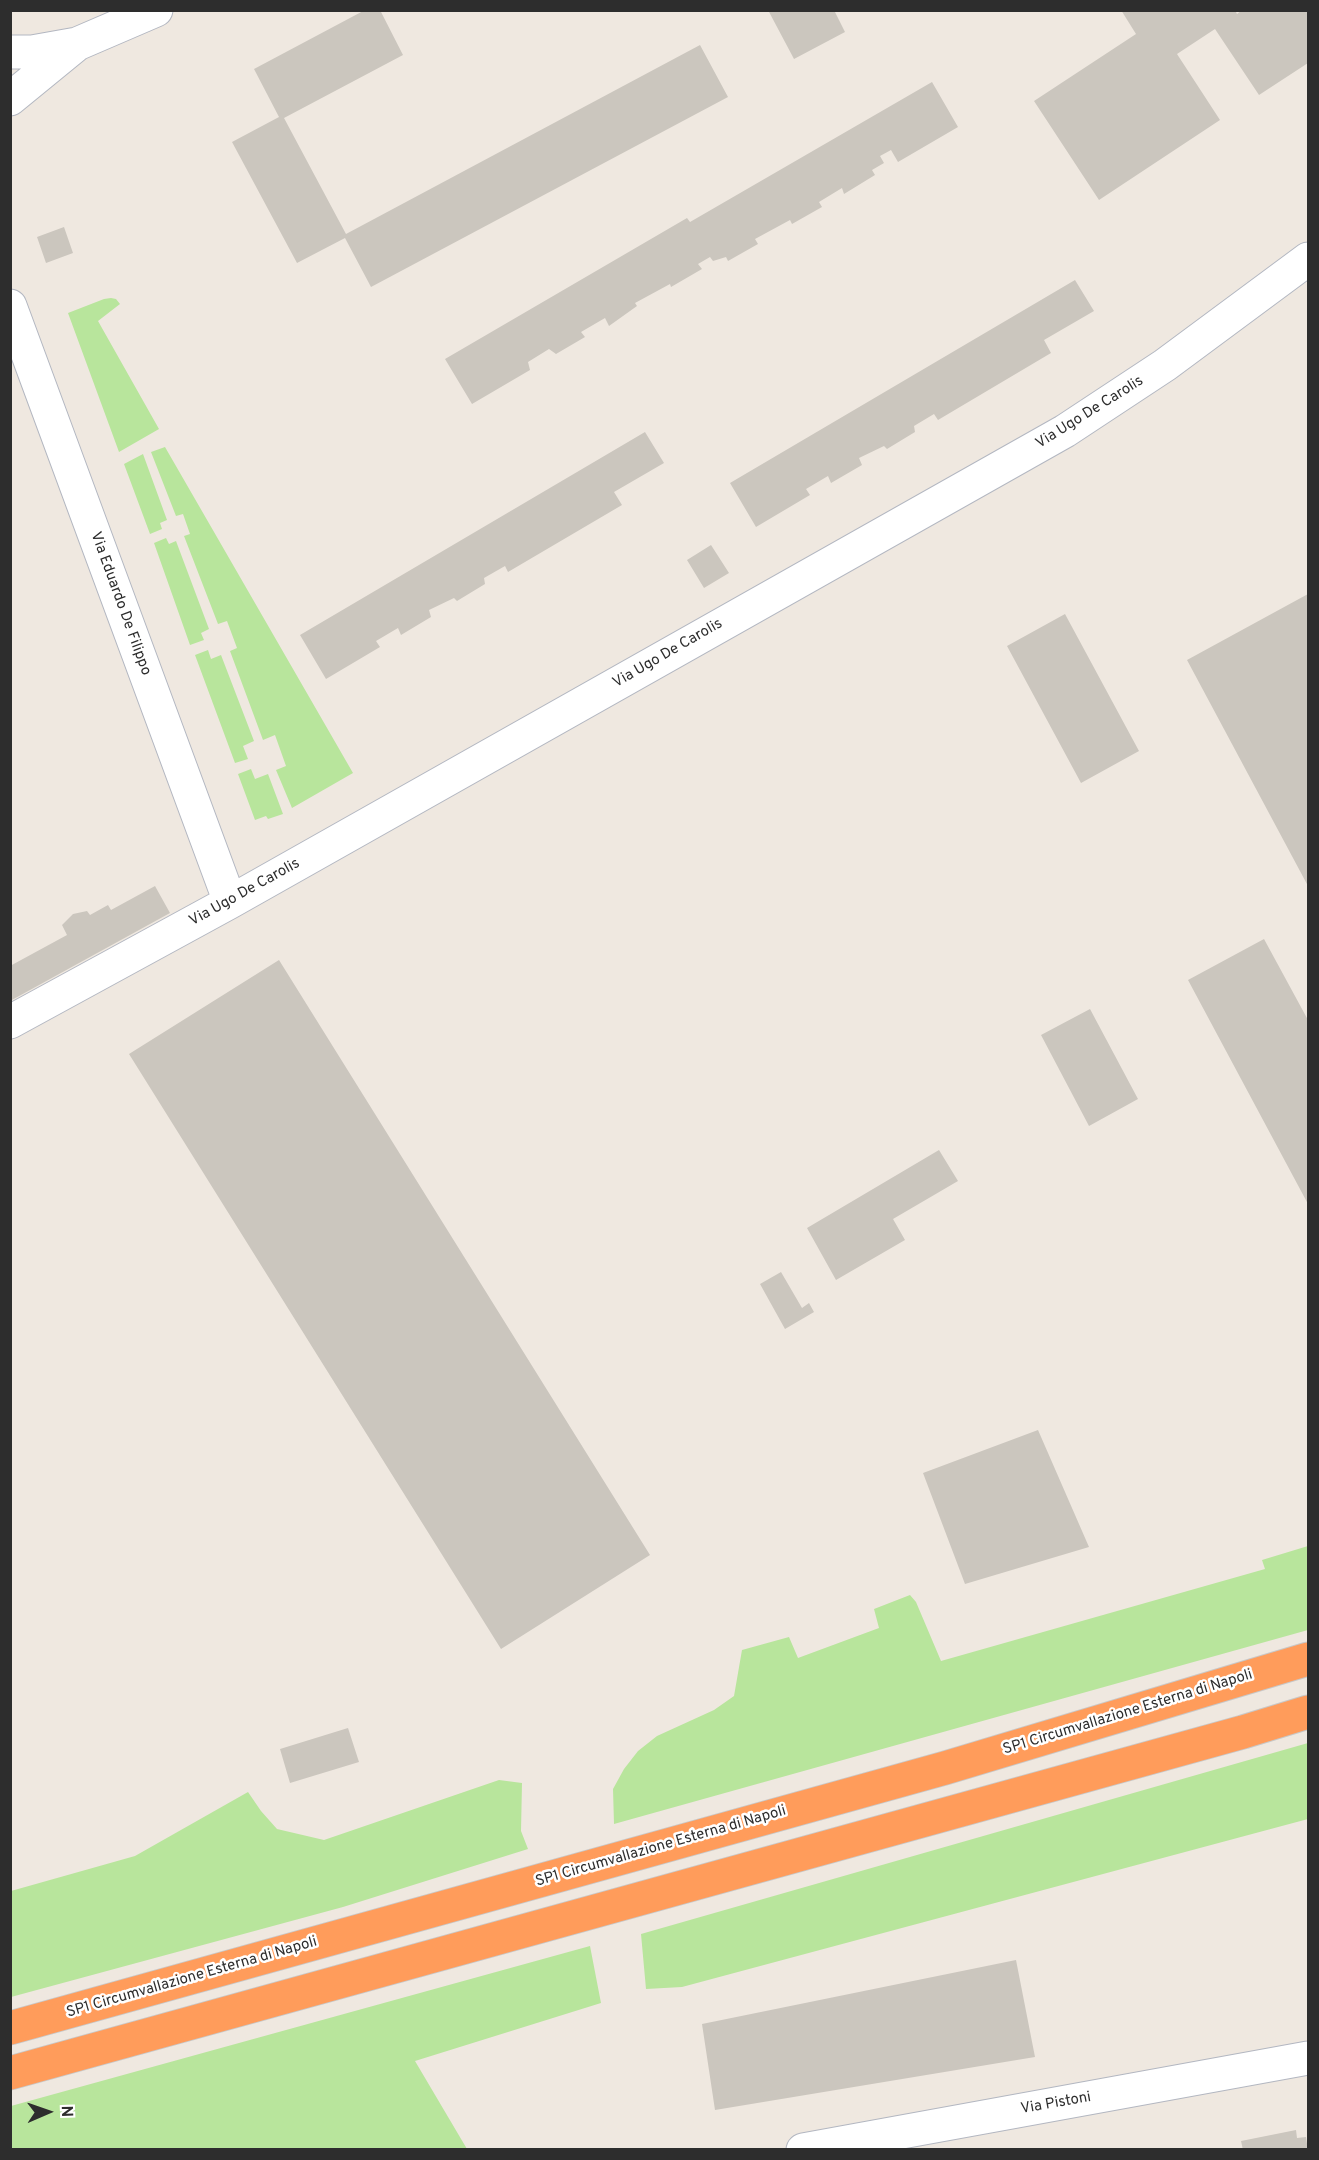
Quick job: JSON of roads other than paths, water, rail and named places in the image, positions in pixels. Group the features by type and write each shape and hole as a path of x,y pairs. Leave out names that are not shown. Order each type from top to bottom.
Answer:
{"highway":[{"name":"SP1 Circumvallazione Esterna di Napoli","path":"10,2028 945,1768 1308,1659"},
{"path":"10,2073 1243,1732 1308,1712"}],"street":[{"path":"10,52 32,52 77,44 156,10"},
{"path":"10,99 77,44"},
{"name":"Via Ugo De Carolis","path":"10,1022 230,902 1065,430 1165,365 1308,259"},
{"name":"Via Eduardo De Filippo","path":"10,306 230,902"},
{"name":"Via Pistoni","path":"803,2150 1308,2058"}]}
